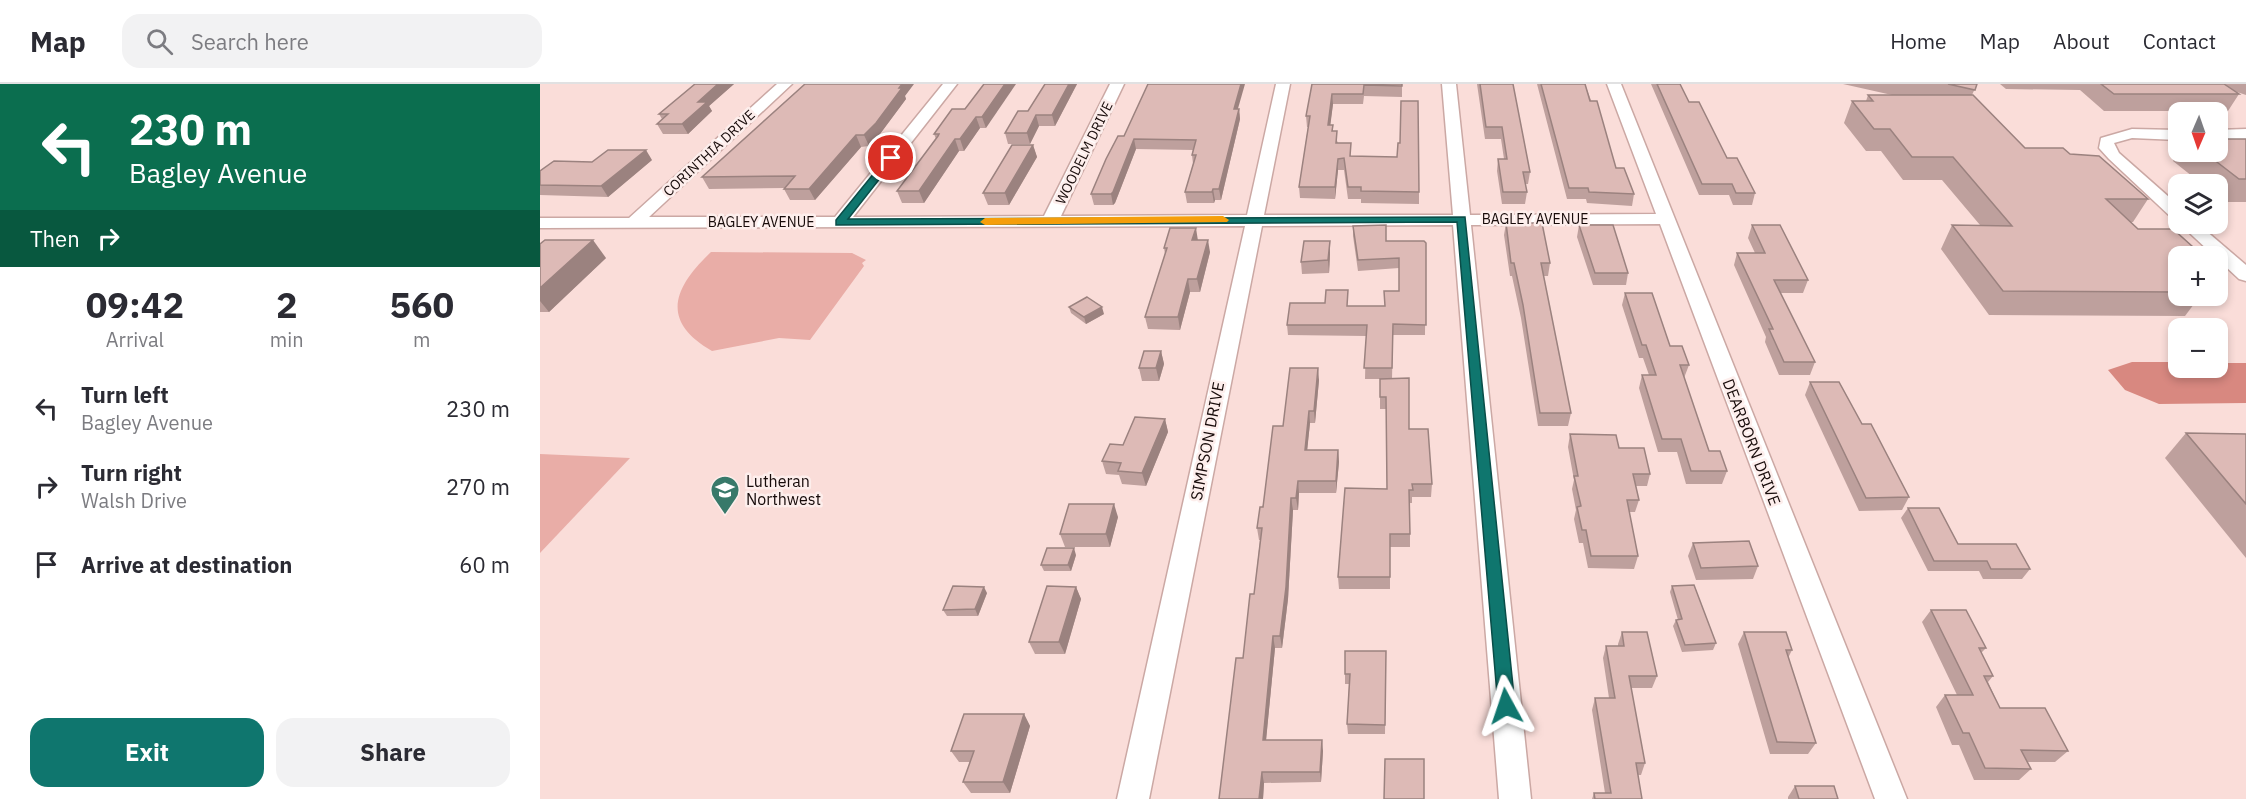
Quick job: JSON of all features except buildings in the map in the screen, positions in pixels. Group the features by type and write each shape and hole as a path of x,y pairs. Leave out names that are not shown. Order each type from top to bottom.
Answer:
{"street":[{"name":"CORINTHIA DRIVE","path":"634,222 785,84"},
{"path":"840,222 950,84"},
{"name":"WOODELM DRIVE","path":"1050,221 1117,84"},
{"name":"SIMPSON DRIVE","path":"1132,799 1283,84"},
{"path":"1449,84 1515,799"},
{"name":"DEARBORN DRIVE","path":"1614,84 1891,799"},
{"path":"2168,135 2125,135 2106,141 2107,148 2114,156 2168,205"},
{"path":"2228,135 2246,135"},
{"name":"BAGLEY AVENUE","path":"540,223 1666,219"},
{"path":"2199,234 2246,275"}],"shaded area":[{"path":"711,252 852,253 866,260 862,263 864,266 810,340 779,338 712,351 695,340 685,328 679,316 678,304 681,291 688,278"},
{"path":"2132,362 2168,362 2168,378 2228,378 2228,363 2246,363 2246,403 2159,404 2125,390 2108,370"},
{"path":"540,454 630,458 540,553"}],"slow traffic":[{"path":"985,222 1223,220"}],"place":[{"name":"Lutheran Northwest","path":"725,516"}],"route":[{"path":"891,158 840,222 1461,219 1506,706"}]}
